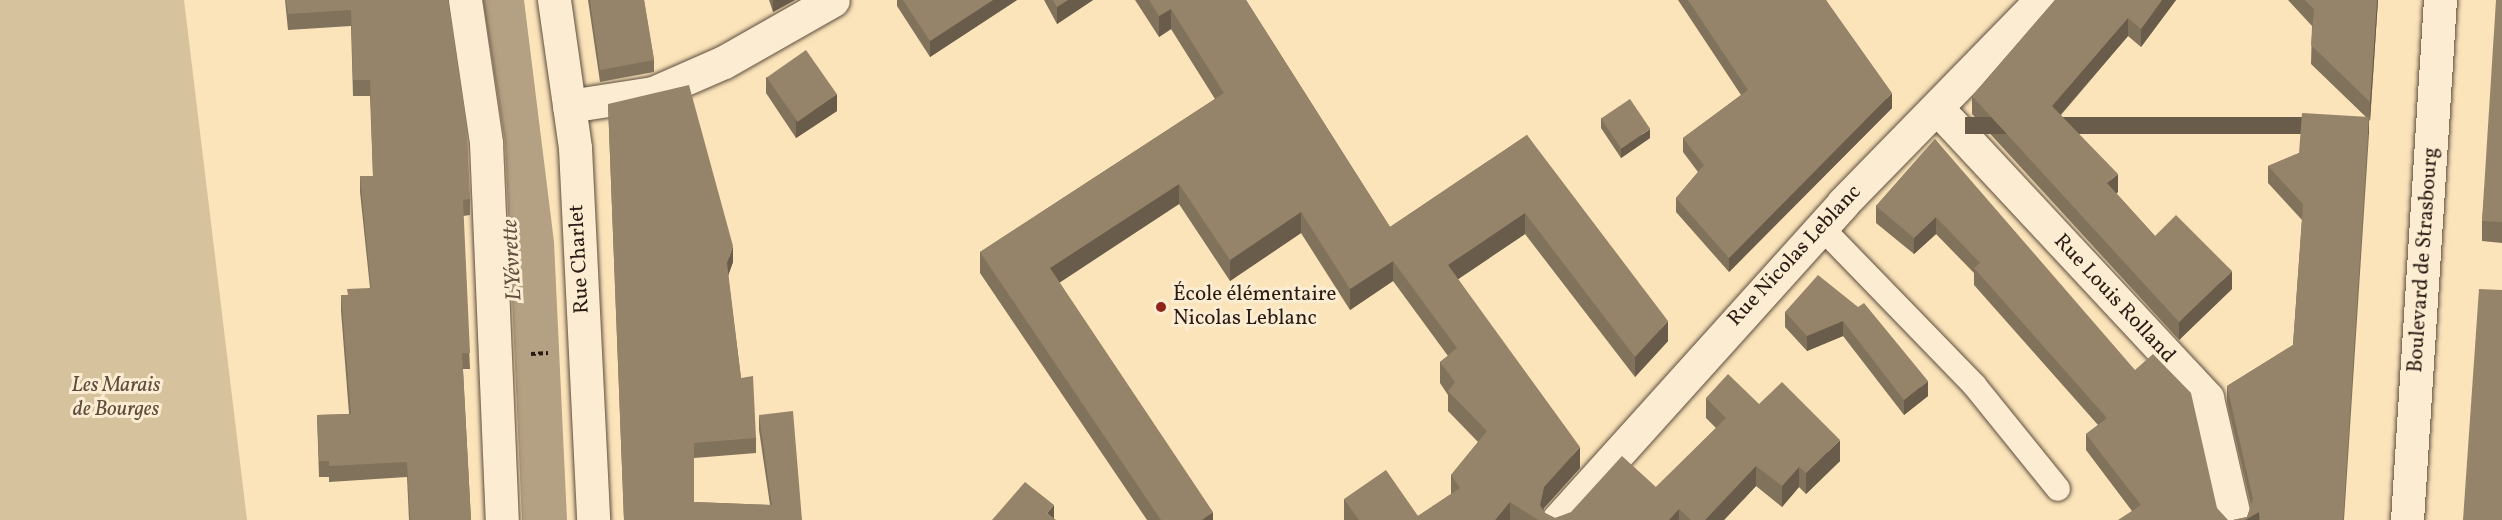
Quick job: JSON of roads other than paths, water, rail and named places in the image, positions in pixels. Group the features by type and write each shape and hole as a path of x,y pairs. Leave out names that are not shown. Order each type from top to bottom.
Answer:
{"street":[{"path":"465,0 486,142 502,520"},
{"name":"Rue Charlet","path":"554,0 569,106 593,520"},
{"path":"569,106 653,93 724,62 833,0"},
{"name":"Rue Nicolas Leblanc","path":"1558,520 1821,226 2041,0"},
{"name":"Boulevard de Strasbourg","path":"2407,520 2440,0"},
{"name":"Rue Louis Rolland","path":"1937,108 2207,399 2235,520"}],"lane":[{"path":"1821,226 1975,386 2058,489"}],"water":[{"name":"L'Yévrette","path":"483,0 524,0 554,242 567,520 522,520 505,142"}],"place":[{"name":"École élémentaire Nicolas Leblanc","path":"1161,307"}],"park label":[{"name":"Les Marais de Bourges","path":"116,398"}]}
